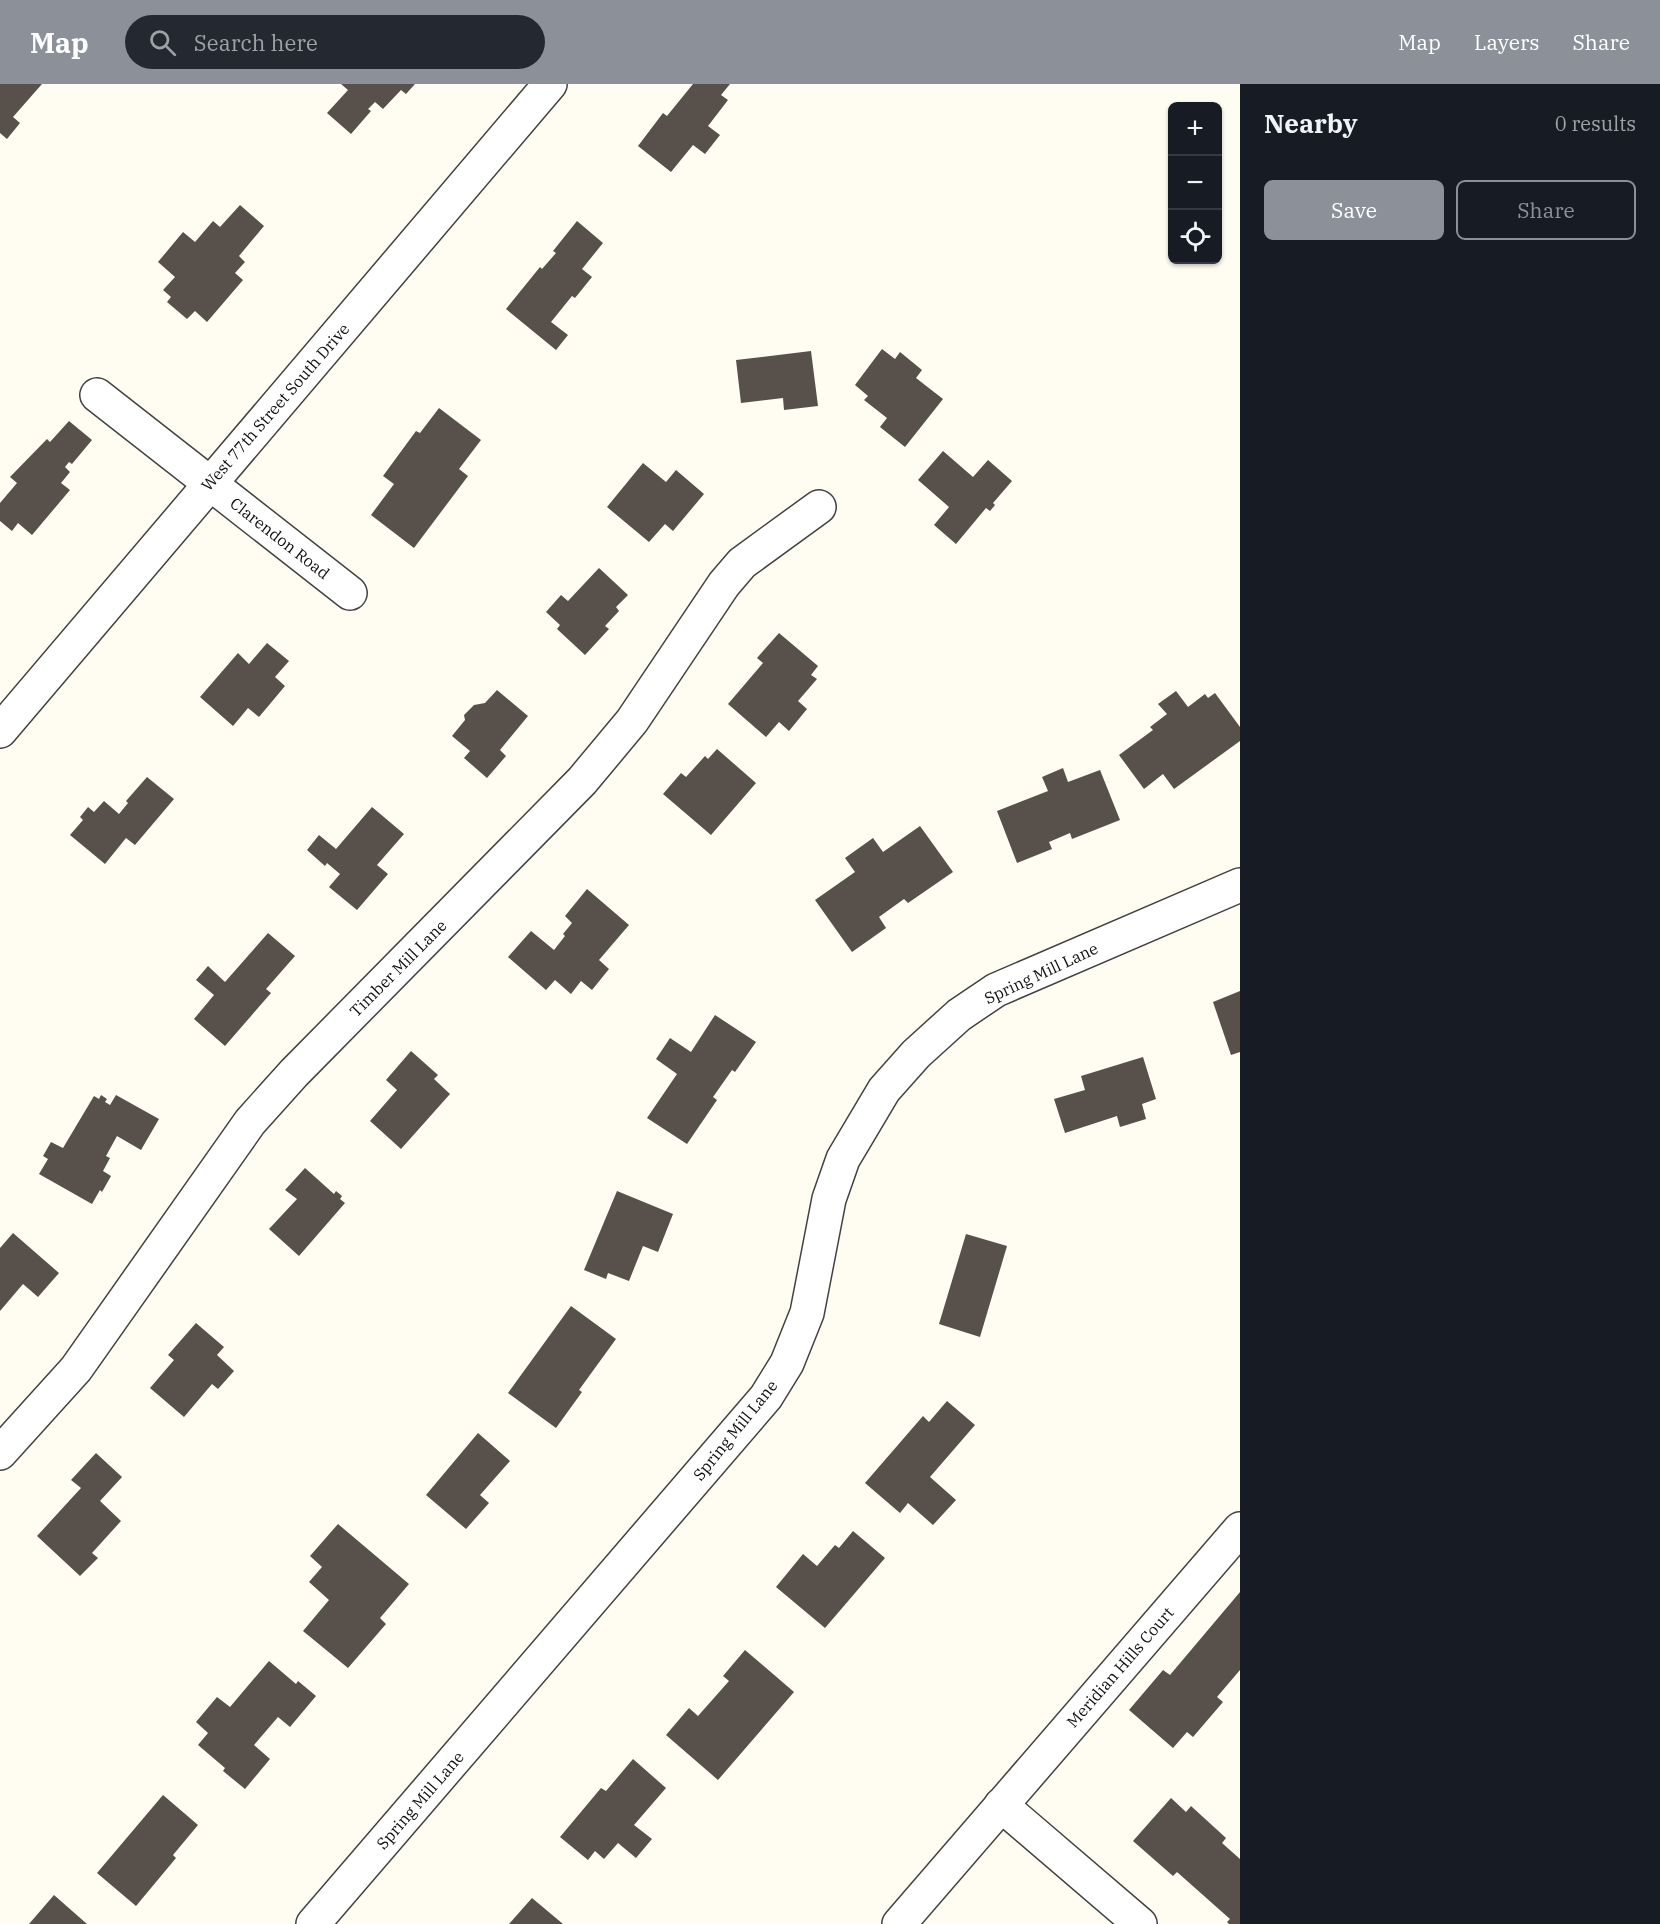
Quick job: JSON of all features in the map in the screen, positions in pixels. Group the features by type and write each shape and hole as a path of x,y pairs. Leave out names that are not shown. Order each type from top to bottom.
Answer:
{"street":[{"name":"West 77th Street South Drive","path":"0,731 550,84"},
{"name":"Clarendon Road","path":"97,395 350,593"},
{"name":"Timber Mill Lane","path":"0,1453 76,1369 250,1122 294,1073 582,781 632,721 724,584 742,562 819,507"},
{"name":"Spring Mill Lane","path":"313,1924 766,1397 787,1363 807,1313 829,1199 843,1159 884,1090 896,1075 960,1015 996,990 1240,885"},
{"name":"Meridian Hills Court","path":"899,1924 1240,1529"},
{"path":"1001,1805 1140,1924"}],"building":[{"path":"0,84 42,84 13,117 20,123 7,139 0,133"},
{"path":"341,84 415,84 406,94 401,90 383,109 375,102 368,109 371,111 351,134 327,113 348,90"},
{"path":"693,84 730,84 721,95 728,100 708,126 720,135 705,154 693,145 671,172 638,146 663,113 667,116"},
{"path":"240,205 264,226 239,256 245,262 235,273 243,280 207,322 195,311 187,319 167,302 171,297 163,290 175,277 158,262 183,232 195,242 213,221 220,227"},
{"path":"577,221 603,243 582,269 592,277 575,298 572,296 551,322 568,335 556,350 506,309 540,267 542,269 556,253 553,251"},
{"path":"882,349 895,359 900,352 922,370 916,378 943,399 905,447 880,427 887,418 864,400 868,396 855,385"},
{"path":"811,351 818,406 784,410 783,398 741,403 736,360"},
{"path":"439,408 481,440 459,469 468,476 414,548 371,515 394,484 383,476 416,431 420,433"},
{"path":"69,421 92,440 72,464 69,462 65,467 70,472 61,483 70,490 32,535 18,523 12,531 0,521 0,503 17,483 10,477 47,439 50,442"},
{"path":"943,451 973,477 988,460 1012,481 993,503 995,505 990,511 986,508 956,544 934,525 949,507 918,480"},
{"path":"643,463 666,482 676,470 704,494 673,531 665,524 649,542 607,507"},
{"path":"599,568 628,595 616,607 619,611 605,626 609,629 585,655 557,629 560,625 546,612 561,595 568,601"},
{"path":"779,633 818,666 811,675 817,679 798,701 807,709 789,731 779,722 766,737 728,704 763,663 757,658"},
{"path":"267,643 289,661 275,677 285,686 259,717 248,708 233,726 200,697 238,653 249,664"},
{"path":"497,690 528,716 500,750 506,756 487,778 464,758 470,751 452,736 465,720 464,715 474,705 485,703"},
{"path":"1176,691 1188,707 1205,694 1208,698 1215,693 1240,727 1240,741 1174,789 1163,774 1144,789 1119,755 1153,730 1150,727 1167,714 1158,704"},
{"path":"717,749 756,783 711,835 663,794 681,773 686,777 705,756 708,759"},
{"path":"1063,768 1068,782 1100,770 1120,820 1072,839 1070,833 1049,842 1052,849 1017,863 997,811 1048,791 1042,777"},
{"path":"147,777 174,799 135,845 126,838 105,864 70,835 83,820 80,817 88,807 94,812 104,801 119,814 128,803 126,801"},
{"path":"372,807 404,834 377,865 388,874 357,910 329,887 340,874 327,863 325,866 307,850 319,835 336,849"},
{"path":"920,826 953,872 908,903 904,899 879,917 886,928 852,952 815,900 855,872 845,858 873,838 883,852"},
{"path":"587,889 629,925 599,960 609,969 592,990 581,981 571,994 555,980 546,990 508,957 531,931 554,950 572,923 565,916"},
{"path":"268,933 295,956 266,989 271,993 225,1046 194,1019 214,995 196,980 208,966 225,982"},
{"path":"1240,991 1240,1052 1231,1055 1213,1002"},
{"path":"715,1015 756,1042 735,1072 732,1070 713,1097 717,1100 687,1144 647,1118 677,1074 656,1059 670,1038 691,1052"},
{"path":"411,1051 438,1075 434,1079 450,1094 401,1149 370,1121 397,1090 386,1080"},
{"path":"1143,1057 1156,1099 1142,1104 1146,1119 1120,1127 1117,1116 1065,1133 1054,1099 1085,1090 1081,1076"},
{"path":"101,1095 110,1105 116,1095 159,1119 141,1150 117,1136 106,1156 110,1158 103,1171 111,1176 92,1204 39,1174 48,1159 43,1156 51,1142 63,1148 94,1096 99,1099"},
{"path":"305,1168 334,1194 336,1191 342,1196 340,1199 345,1203 299,1256 269,1229 297,1199 285,1190"},
{"path":"617,1191 673,1214 658,1252 643,1246 629,1281 608,1273 606,1279 584,1270"},
{"path":"13,1233 59,1273 38,1297 23,1284 0,1311 0,1248"},
{"path":"966,1234 1007,1246 980,1337 939,1324"},
{"path":"571,1306 616,1339 579,1390 582,1392 556,1428 508,1393"},
{"path":"196,1323 224,1347 217,1355 234,1371 218,1389 212,1384 184,1417 150,1388 174,1360 168,1355"},
{"path":"947,1401 975,1425 930,1477 956,1500 933,1525 908,1503 900,1513 865,1483 923,1416 929,1422"},
{"path":"478,1433 510,1461 480,1495 489,1503 466,1529 426,1495"},
{"path":"96,1453 122,1477 100,1501 121,1521 92,1553 98,1558 80,1576 37,1536 81,1488 71,1480"},
{"path":"338,1524 409,1584 380,1618 386,1624 348,1668 303,1631 329,1600 309,1582 322,1567 310,1556"},
{"path":"853,1531 885,1558 825,1628 776,1587 803,1554 817,1566 835,1545 839,1548"},
{"path":"1240,1592 1240,1670 1217,1697 1223,1702 1193,1737 1187,1732 1173,1748 1129,1710 1163,1670 1170,1675"},
{"path":"745,1650 794,1692 718,1780 666,1735 689,1708 698,1716 729,1681 723,1676"},
{"path":"269,1661 296,1684 298,1681 316,1696 290,1727 278,1717 254,1745 270,1759 245,1789 223,1771 225,1768 198,1745 208,1733 196,1722 217,1697 230,1707"},
{"path":"633,1759 666,1788 634,1825 652,1839 636,1858 618,1843 604,1859 595,1851 588,1860 560,1837 601,1788 606,1791"},
{"path":"163,1795 198,1825 173,1855 176,1858 136,1906 97,1873"},
{"path":"1171,1798 1186,1812 1191,1806 1226,1838 1222,1843 1240,1859 1240,1924 1229,1924 1227,1922 1230,1919 1177,1872 1173,1876 1133,1841"},
{"path":"54,1895 87,1924 29,1924"},
{"path":"532,1898 563,1924 509,1924"}]}
